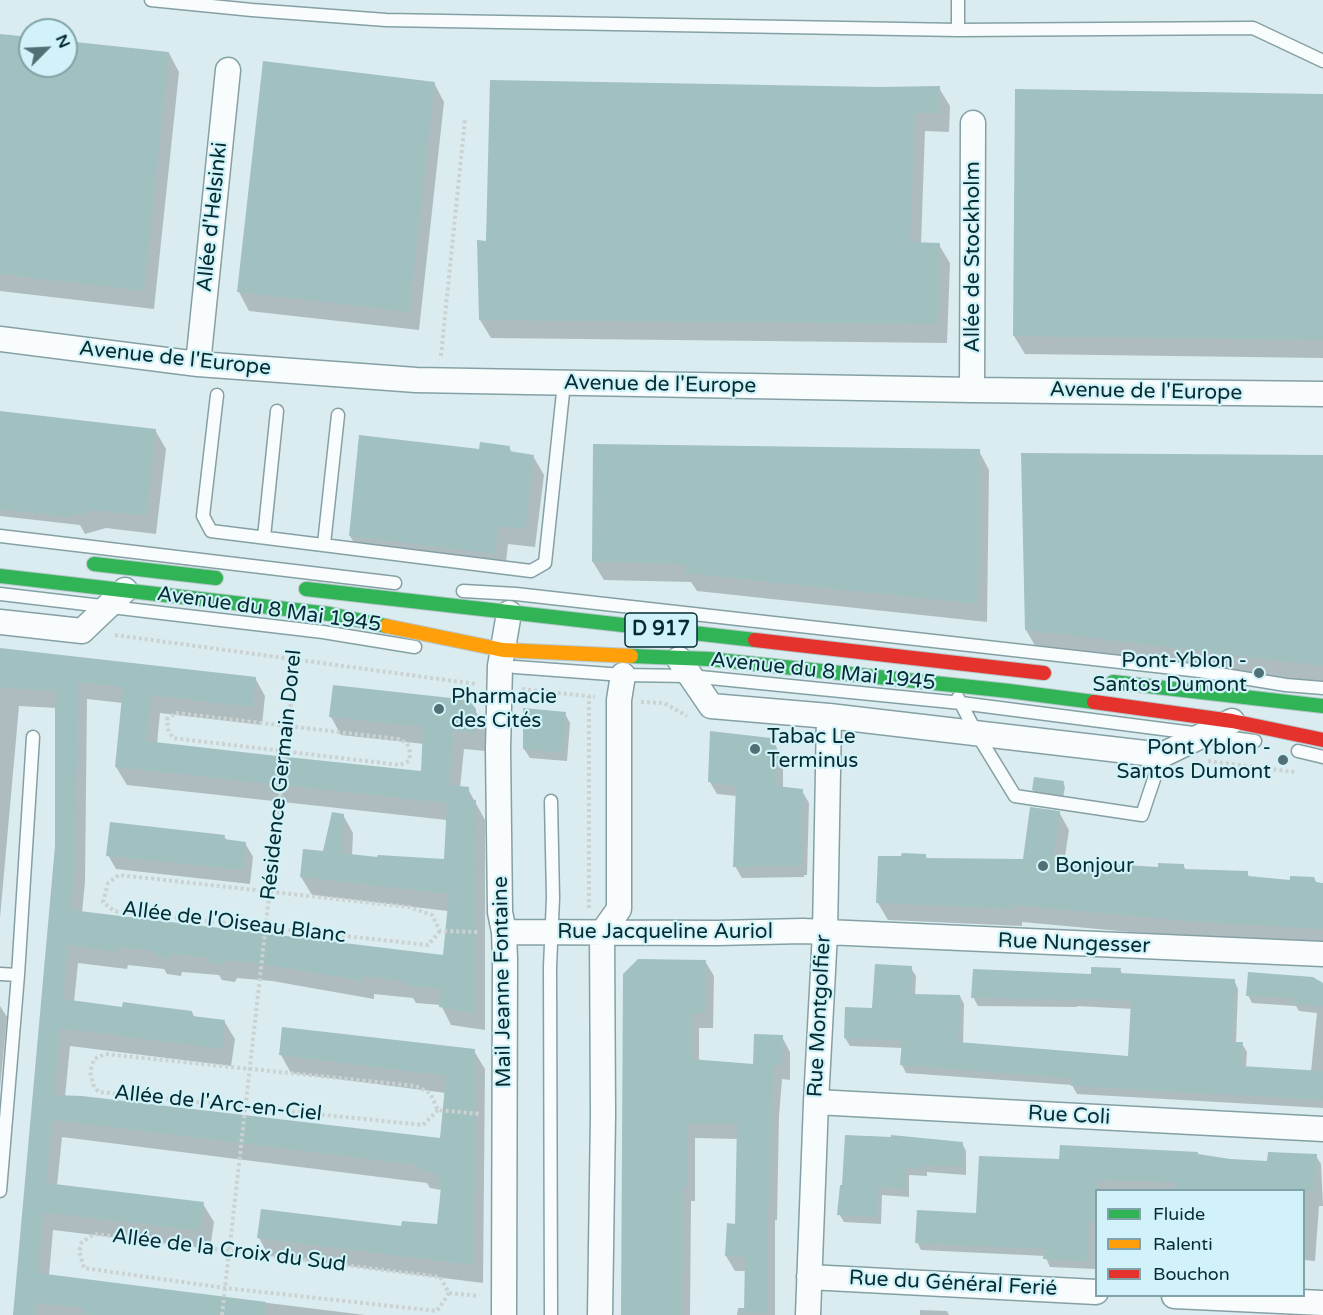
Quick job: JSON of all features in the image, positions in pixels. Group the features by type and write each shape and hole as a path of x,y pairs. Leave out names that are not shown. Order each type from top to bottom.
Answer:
{"main road":[{"name":"Avenue du 8 Mai 1945","path":"80,563 225,579"},
{"name":"Avenue du 8 Mai 1945","path":"0,576 116,598 330,614 498,666 685,667 709,659 953,686 1232,721 1323,740"},
{"name":"Avenue du 8 Mai 1945","path":"295,588 1062,675"},
{"path":"1097,680 1323,706"}],"street":[{"name":"Allée d'Helsinki","path":"198,364 228,70"},
{"name":"Allée de Stockholm","path":"972,390 973,123"},
{"name":"Avenue de l'Europe","path":"0,339 198,364 439,381 1323,394"},
{"path":"0,622 82,630 116,598"},
{"name":"Mail Jeanne Fontaine","path":"504,1306 506,1114 504,932 500,912 498,666 509,613"},
{"path":"685,667 711,706 829,716 1162,755 1232,721"},
{"path":"600,1315 603,1115 602,933 618,909 619,700 623,675"},
{"name":"Rue Montgolfier","path":"808,1315 825,933 829,716"},
{"name":"Rue Jacqueline Auriol","path":"504,932 803,931 825,933"},
{"name":"Rue Nungesser","path":"825,933 1323,954"},
{"name":"Rue Coli","path":"816,1102 1323,1129"},
{"name":"Rue du Général Ferié","path":"809,1277 1095,1292"},
{"path":"1195,1297 1323,1303"}],"lane":[{"path":"151,0 386,20 958,30 1253,28 1323,61"},
{"path":"958,0 958,30"},
{"path":"216,394 203,516 210,531 531,571 545,563 564,383"},
{"path":"264,537 277,411"},
{"path":"324,544 338,415"},
{"path":"0,536 411,585"},
{"path":"445,589 516,594 1200,671 1286,685 1323,688"},
{"path":"0,594 116,598 423,648"},
{"path":"498,666 623,675 685,667 1267,742"},
{"path":"953,686 977,734 1015,796 1142,815 1162,755"},
{"path":"0,1191 18,975 33,737"},
{"path":"1288,748 1323,757"},
{"path":"551,801 551,1315"},
{"path":"0,974 18,975"}],"path":[{"path":"439,381 465,119"},
{"name":"Résidence Germain Dorel","path":"222,1315 299,629"},
{"path":"82,630 295,659 498,666 619,700 664,703"},
{"path":"176,713 288,725 398,739 407,743 410,752 409,761 400,765 173,738 168,729 167,719 176,713"},
{"path":"1162,755 1300,773"},
{"name":"Allée de l'Oiseau Blanc","path":"119,875 409,908 432,915 440,931 428,945 114,911 103,902 108,883 119,875"},
{"name":"Allée de l'Oiseau Blanc","path":"440,931 504,932"},
{"name":"Allée de l'Arc-en-Ciel","path":"105,1054 249,1070 416,1086 430,1093 438,1110 423,1125 99,1092 94,1087 90,1072 94,1059 105,1054"},
{"path":"438,1110 506,1114"},
{"name":"Allée de la Croix du Sud","path":"94,1234 229,1250 440,1277 449,1293 437,1311 225,1288 84,1268 79,1251 82,1242 94,1234"},
{"path":"449,1293 504,1306"}],"building":[{"path":"0,34 18,36 18,78 78,78 78,42 169,52 144,291 0,274"},
{"path":"263,61 435,82 409,312 237,292"},
{"path":"490,80 940,86 939,114 915,113 910,242 940,243 938,324 479,320 477,240 486,241"},
{"path":"1015,89 1323,94 1323,340 1013,336"},
{"path":"0,411 156,429 146,516 95,510 69,517 0,509"},
{"path":"359,435 479,449 480,442 510,446 509,451 534,455 525,529 498,526 495,554 349,536"},
{"path":"593,444 980,449 977,604 685,573 685,564 592,562"},
{"path":"1021,453 1323,455 1323,666 1025,630"},
{"path":"0,648 256,677 252,707 151,695 146,741 421,771 423,727 329,717 333,685 469,700 476,709 476,733 454,731 449,785 469,787 469,799 476,800 475,1013 439,1007 441,989 404,985 404,981 364,976 364,981 261,964 227,960 225,964 210,963 210,958 172,954 171,958 155,956 155,951 118,947 117,952 68,945 63,999 122,1007 123,1002 192,1011 192,1016 225,1020 222,1049 60,1028 54,1095 82,1096 440,1138 446,1076 279,1055 282,1027 475,1049 474,1265 257,1238 261,1209 401,1226 402,1221 437,1224 441,1188 438,1187 439,1174 418,1170 418,1165 52,1120 46,1183 204,1202 200,1231 43,1212 38,1273 266,1302 265,1315 95,1315 82,1314 83,1308 36,1303 35,1315 13,1315 55,846 55,691 0,687","holes":["78,682 123,687 115,767 447,803 444,859 378,855 377,857 341,853 344,814 332,812 323,851 303,849 300,877 449,894 443,955 71,910 75,862"]},
{"path":"523,708 566,712 563,753 523,749"},
{"path":"710,731 771,738 777,748 776,786 803,789 801,863 798,863 798,866 733,867 736,786 708,782"},
{"path":"1034,777 1064,781 1062,795 1032,790"},
{"path":"1030,807 1060,811 1053,859 1059,859 1059,861 1158,867 1158,863 1184,864 1184,869 1248,871 1248,876 1290,880 1290,876 1314,877 1316,882 1323,883 1323,929 1197,922 1013,905 1013,909 876,903 878,856 901,856 902,853 926,854 926,858 1023,859"},
{"path":"110,822 225,835 224,839 246,842 243,870 106,856"},
{"path":"638,959 706,960 706,1013 691,1013 691,1059 753,1064 754,1034 783,1035 782,1065 774,1065 769,1206 767,1206 767,1313 744,1313 745,1257 725,1256 727,1223 735,1224 737,1124 688,1124 687,1186 683,1186 682,1315 621,1315 623,974"},
{"path":"875,964 912,966 910,994 960,995 958,1042 1128,1056 1131,1001 1073,998 1073,1000 971,998 973,969 1091,974 1091,967 1121,968 1120,973 1235,979 1232,1042 1243,1042 1241,1066 1323,1071 1323,1100 1071,1086 1071,1078 900,1065 902,1041 844,1038 845,1007 872,1008"},
{"path":"1248,972 1313,977 1323,983 1323,1007 1292,1003 1293,998 1246,996"},
{"path":"845,1135 891,1137 891,1135 963,1142 962,1167 923,1165 923,1169 905,1168 905,1189 878,1187 877,1217 837,1215 840,1185 842,1185"},
{"path":"1060,1145 1198,1152 1198,1154 1230,1159 1267,1161 1268,1152 1317,1154 1315,1191 1305,1191 1305,1189 1176,1189 1176,1182 1098,1180 1098,1189 1095,1189 1095,1221 1089,1220 1087,1261 1043,1259 1044,1249 915,1243 917,1210 976,1213 979,1156 1059,1159"}],"traffic: fast":[{"path":"94,564 216,578"},
{"path":"0,576 330,614 386,626"},
{"path":"306,589 755,640"},
{"path":"631,656 709,659 1094,702"},
{"path":"1113,682 1323,706"}],"traffic: slow":[{"path":"386,626 503,650 631,656"}],"traffic: jam":[{"path":"755,640 1044,673"},
{"path":"1094,702 1232,721 1323,740"}],"place":[{"name":"Pont-Yblon - Santos Dumont","path":"1259,673"},
{"name":"Pharmacie des Cités","path":"439,709"},
{"name":"Tabac Le Terminus","path":"755,749"},
{"name":"Pont Yblon - Santos Dumont","path":"1283,760"},
{"name":"Bonjour","path":"1043,866"}]}
